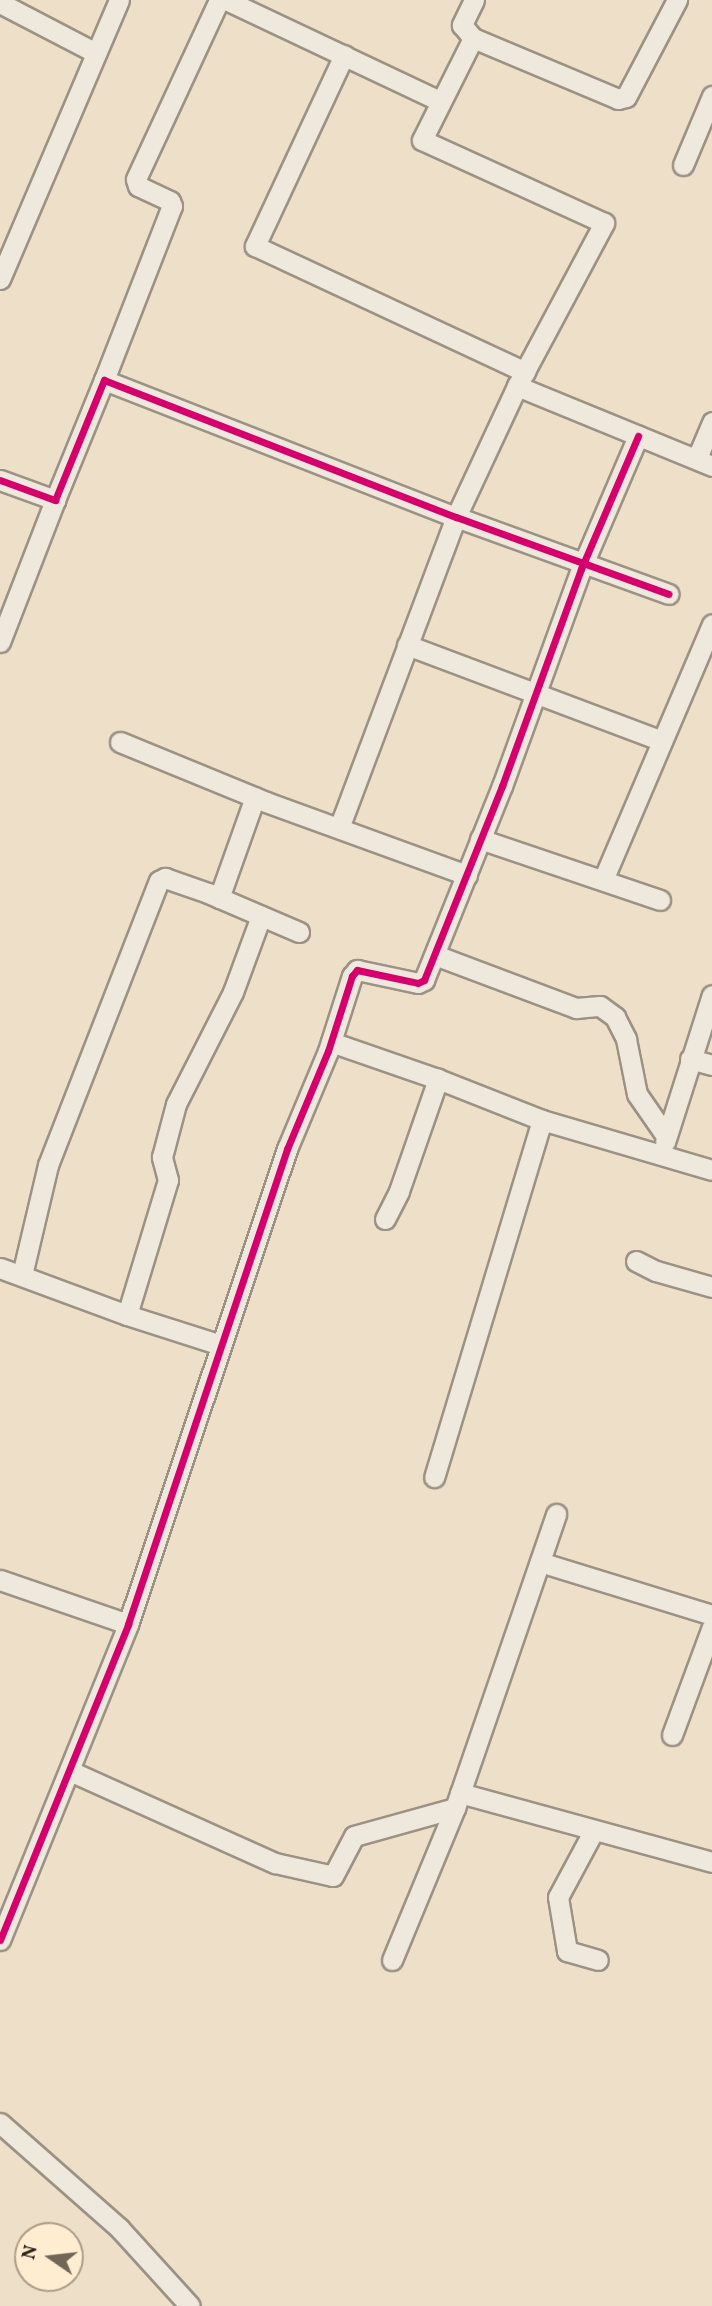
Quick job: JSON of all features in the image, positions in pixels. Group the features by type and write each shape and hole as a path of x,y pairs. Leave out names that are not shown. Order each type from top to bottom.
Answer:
{"street":[{"path":"0,276 119,0"},
{"path":"0,642 172,206 170,201 138,186 136,179 219,0"},
{"path":"226,0 440,101"},
{"path":"474,0 462,26 473,38 618,99 626,97 677,0"},
{"path":"2,9 96,53"},
{"path":"339,828 456,517 521,379 604,223 422,139 473,38"},
{"path":"344,55 255,246 638,436 705,462 712,422"},
{"path":"683,165 712,96"},
{"path":"104,380 456,517 669,594"},
{"path":"0,1940 128,1624 287,1149 331,1042 352,976 358,970 418,984 424,981 467,875 584,564 638,436"},
{"path":"0,480 55,500"},
{"path":"603,880 712,624"},
{"path":"407,645 662,741"},
{"path":"120,742 255,797 467,875"},
{"path":"219,898 255,797"},
{"path":"480,839 660,900"},
{"path":"22,1275 48,1165 155,887 165,878 299,932"},
{"path":"127,1315 168,1180 162,1157 176,1104 233,992 261,916"},
{"path":"435,955 576,1008 600,1006 615,1017 626,1039 637,1094 666,1136"},
{"path":"661,1156 712,995"},
{"path":"331,1042 438,1079 542,1120 712,1170"},
{"path":"690,1059 712,1065"},
{"path":"385,1219 399,1191 438,1079"},
{"path":"434,1477 542,1120"},
{"path":"636,1261 656,1271 712,1287"},
{"path":"0,1268 127,1315 221,1345"},
{"path":"392,1960 458,1801 556,1514"},
{"path":"540,1562 712,1615"},
{"path":"0,1580 128,1624"},
{"path":"672,1735 712,1627"},
{"path":"70,1771 275,1863 334,1876 354,1836 458,1801 594,1830 712,1862"},
{"path":"594,1830 558,1897 567,1951 598,1960"},
{"path":"0,2123 118,2228 190,2306"}],"cycle path":[{"path":"0,480 55,500 104,380 456,517 669,594"},
{"path":"0,1940 128,1624 287,1149 328,1051 352,976 357,970 418,983 424,980 502,786 581,569 638,436"}]}
